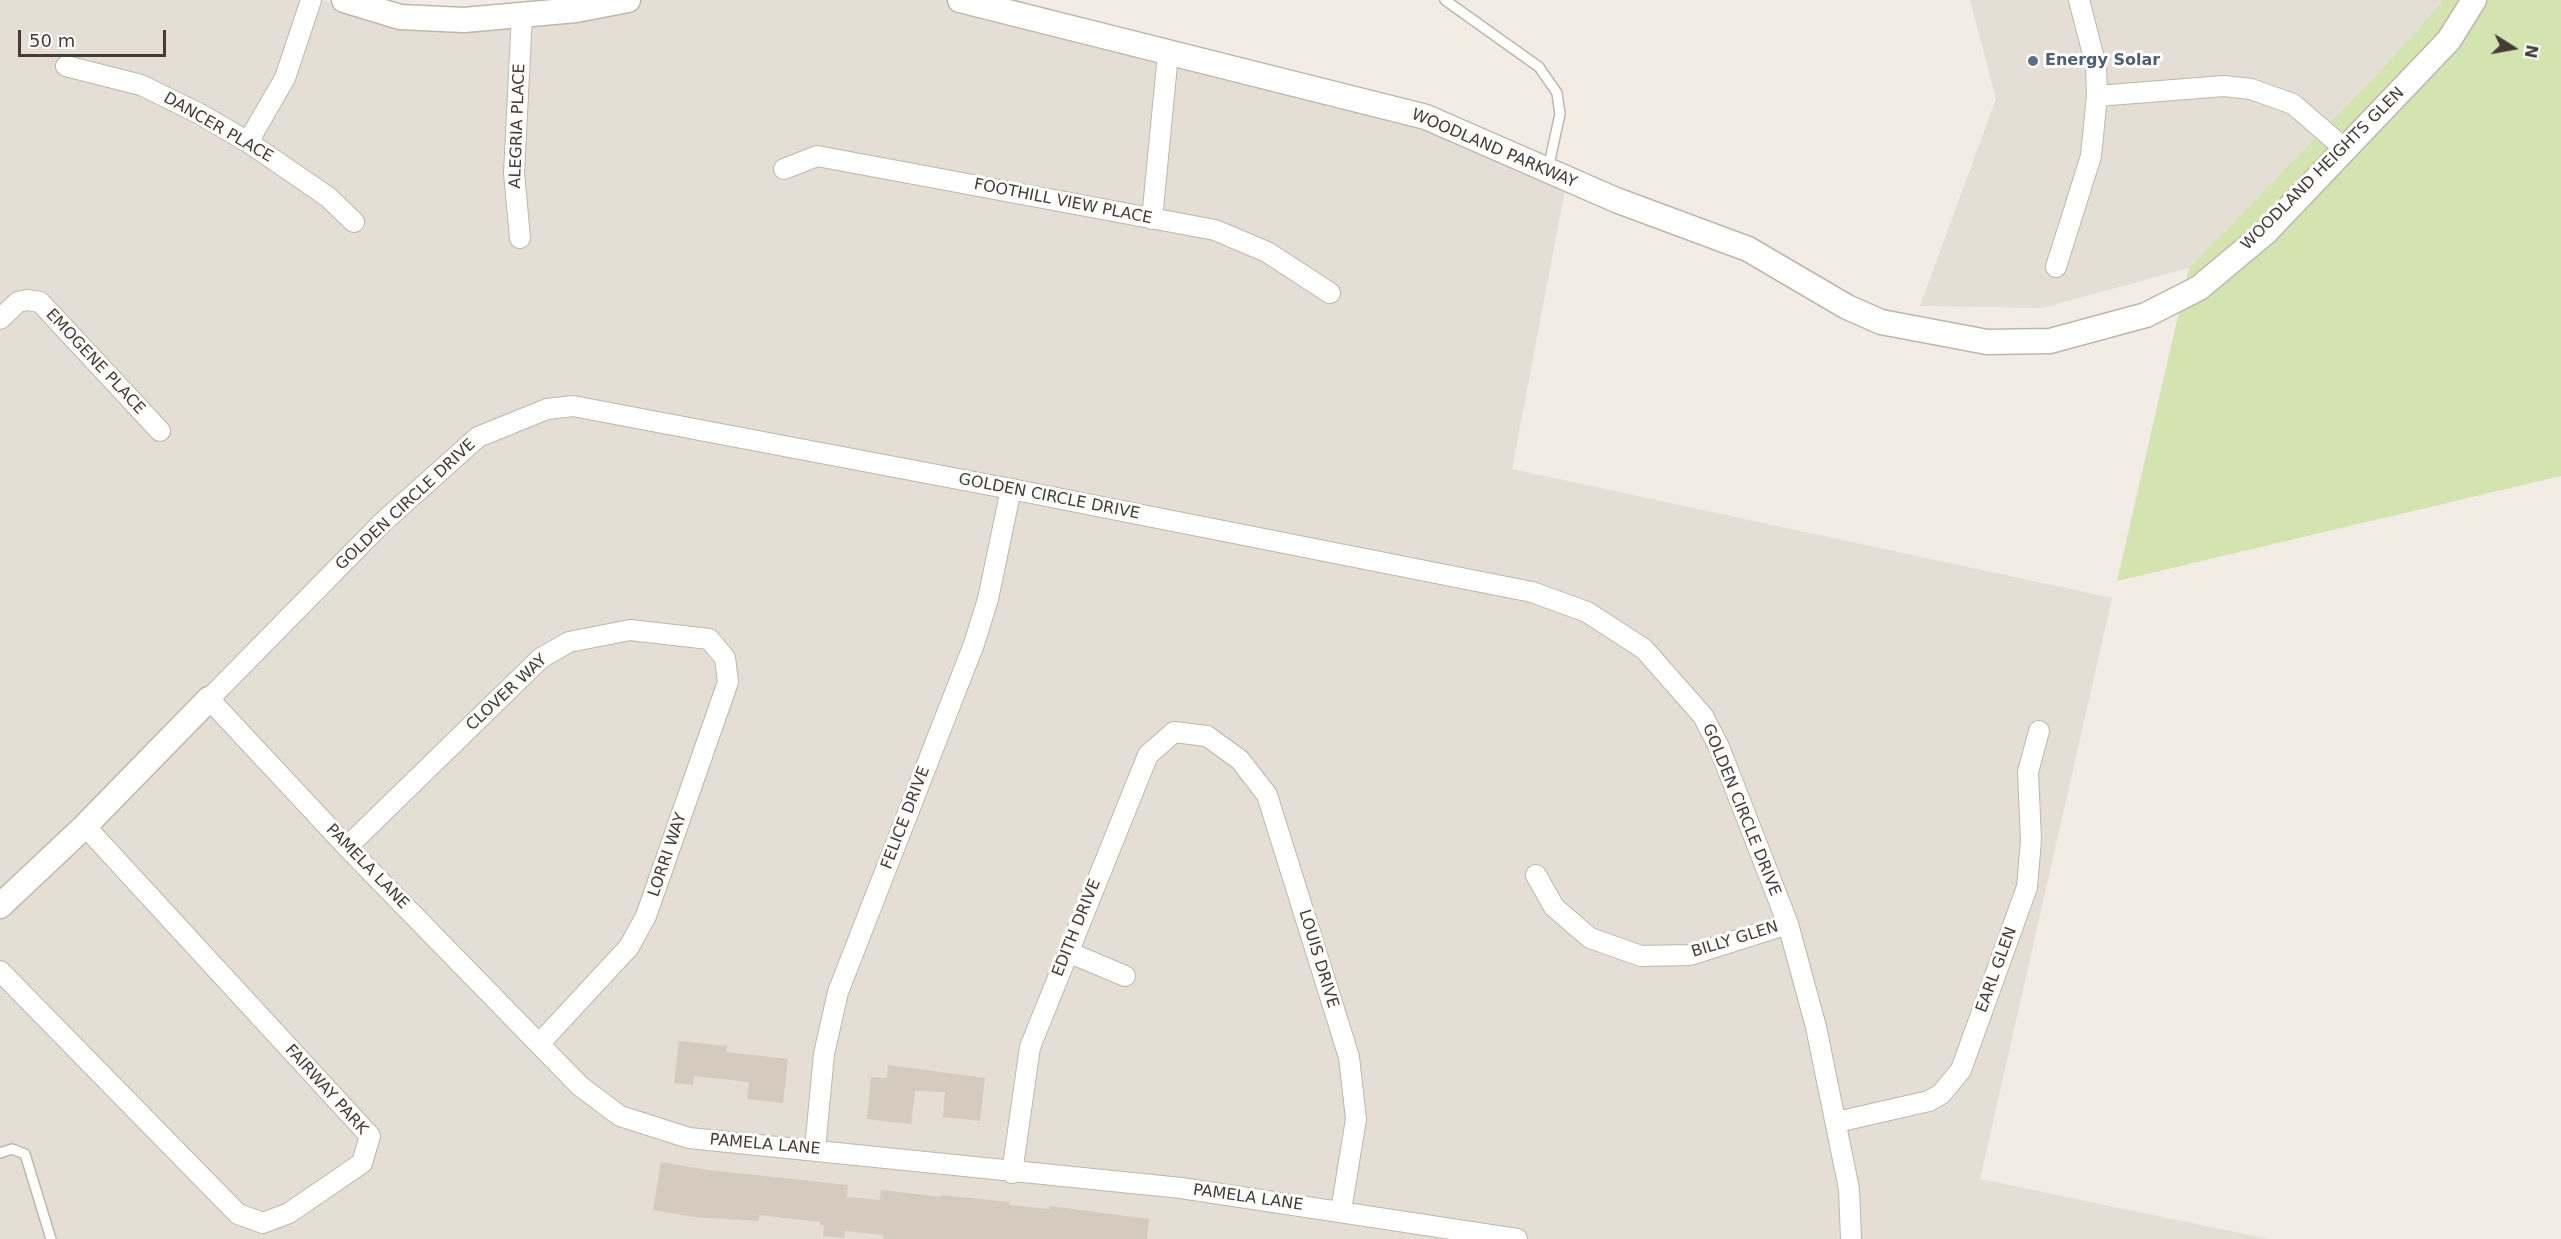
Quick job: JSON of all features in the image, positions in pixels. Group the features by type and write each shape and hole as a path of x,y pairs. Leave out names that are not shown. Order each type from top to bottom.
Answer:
{"street":[{"path":"248,142 285,78 311,0"},
{"path":"344,0 400,16 464,20 576,10 628,0"},
{"name":"WOODLAND PARKWAY","path":"960,0 1426,117 1616,200 1748,249 1848,307 1881,321 1939,333"},
{"path":"2056,267 2091,156 2097,96 2096,66 2079,0"},
{"name":"WOODLAND HEIGHTS GLEN","path":"1939,333 1987,342 2050,341 2146,315 2199,288 2266,232 2450,40 2474,0"},
{"name":"ALEGRIA PLACE","path":"520,238 514,173 522,15"},
{"path":"1152,219 1168,54"},
{"name":"DANCER PLACE","path":"66,66 141,85 248,142 328,197 354,222"},
{"path":"2097,96 2224,86 2251,89 2293,104 2345,149"},
{"name":"FOOTHILL VIEW PLACE","path":"784,169 817,156 1226,234 1267,252 1330,293"},
{"name":"EMOGENE PLACE","path":"0,319 18,302 27,300 40,302 160,431"},
{"name":"GOLDEN CIRCLE DRIVE","path":"0,906 85,826 383,522 478,437 547,409 573,406 1011,489 1532,592 1587,612 1644,649 1703,716 1719,747 1788,924 1816,1027 1837,1122 1849,1189 1851,1239"},
{"name":"FELICE DRIVE","path":"815,1149 824,1054 838,992 975,644 988,599 1011,489"},
{"name":"CLOVER WAY","path":"346,847 541,658 568,642 630,630 709,639"},
{"name":"LORRI WAY","path":"539,1044 630,947 646,916 728,682 725,658 709,639"},
{"name":"PAMELA LANE","path":"209,699 346,847 580,1086 620,1116 689,1138 815,1149 1012,1173 1181,1188 1517,1239"},
{"name":"EARL GLEN","path":"1837,1122 1929,1101 1941,1094 1960,1070 2027,887 2031,840 2028,772 2039,731"},
{"name":"EDITH DRIVE","path":"1012,1173 1030,1047 1148,755 1174,732 1207,736"},
{"name":"LOUIS DRIVE","path":"1207,736 1240,760 1267,795 1349,1057 1356,1119 1341,1211"},
{"name":"FAIRWAY PARK","path":"0,971 238,1214 263,1223 290,1214 362,1163 370,1136 85,826"},
{"name":"BILLY GLEN","path":"1536,875 1554,907 1590,938 1641,956 1690,955 1788,924"},
{"path":"1068,952 1125,976"}],"lane":[{"path":"1445,0 1539,67 1557,93 1560,114 1548,169"},
{"path":"0,1153 12,1149 25,1154 51,1239"}],"shaded area":[{"path":"0,0 322,0 371,14 614,0 959,0 1365,104 1567,179 1512,469 2112,598 1980,1179 2268,1239 0,1239"},
{"path":"1970,0 2441,0 2441,3 2380,71 2189,268 2042,308 1920,306 1996,99"}],"green space":[{"path":"2441,0 2561,0 2561,476 2117,581 2189,268 2380,71 2441,3"}],"building":[{"path":"679,1041 727,1046 726,1052 788,1059 783,1103 747,1099 749,1082 694,1076 693,1085 674,1083"},
{"path":"888,1065 985,1078 980,1121 943,1117 945,1092 915,1091 911,1124 867,1119 871,1077 887,1078"},
{"path":"661,1162 708,1170 848,1185 847,1197 880,1200 881,1190 1010,1202 1009,1205 1050,1209 1050,1206 1149,1219 1147,1239 883,1239 883,1235 845,1231 844,1238 823,1236 824,1225 820,1225 820,1222 759,1215 759,1221 694,1217 653,1210"}],"place":[{"name":"Energy Solar","path":"2033,61"}]}
